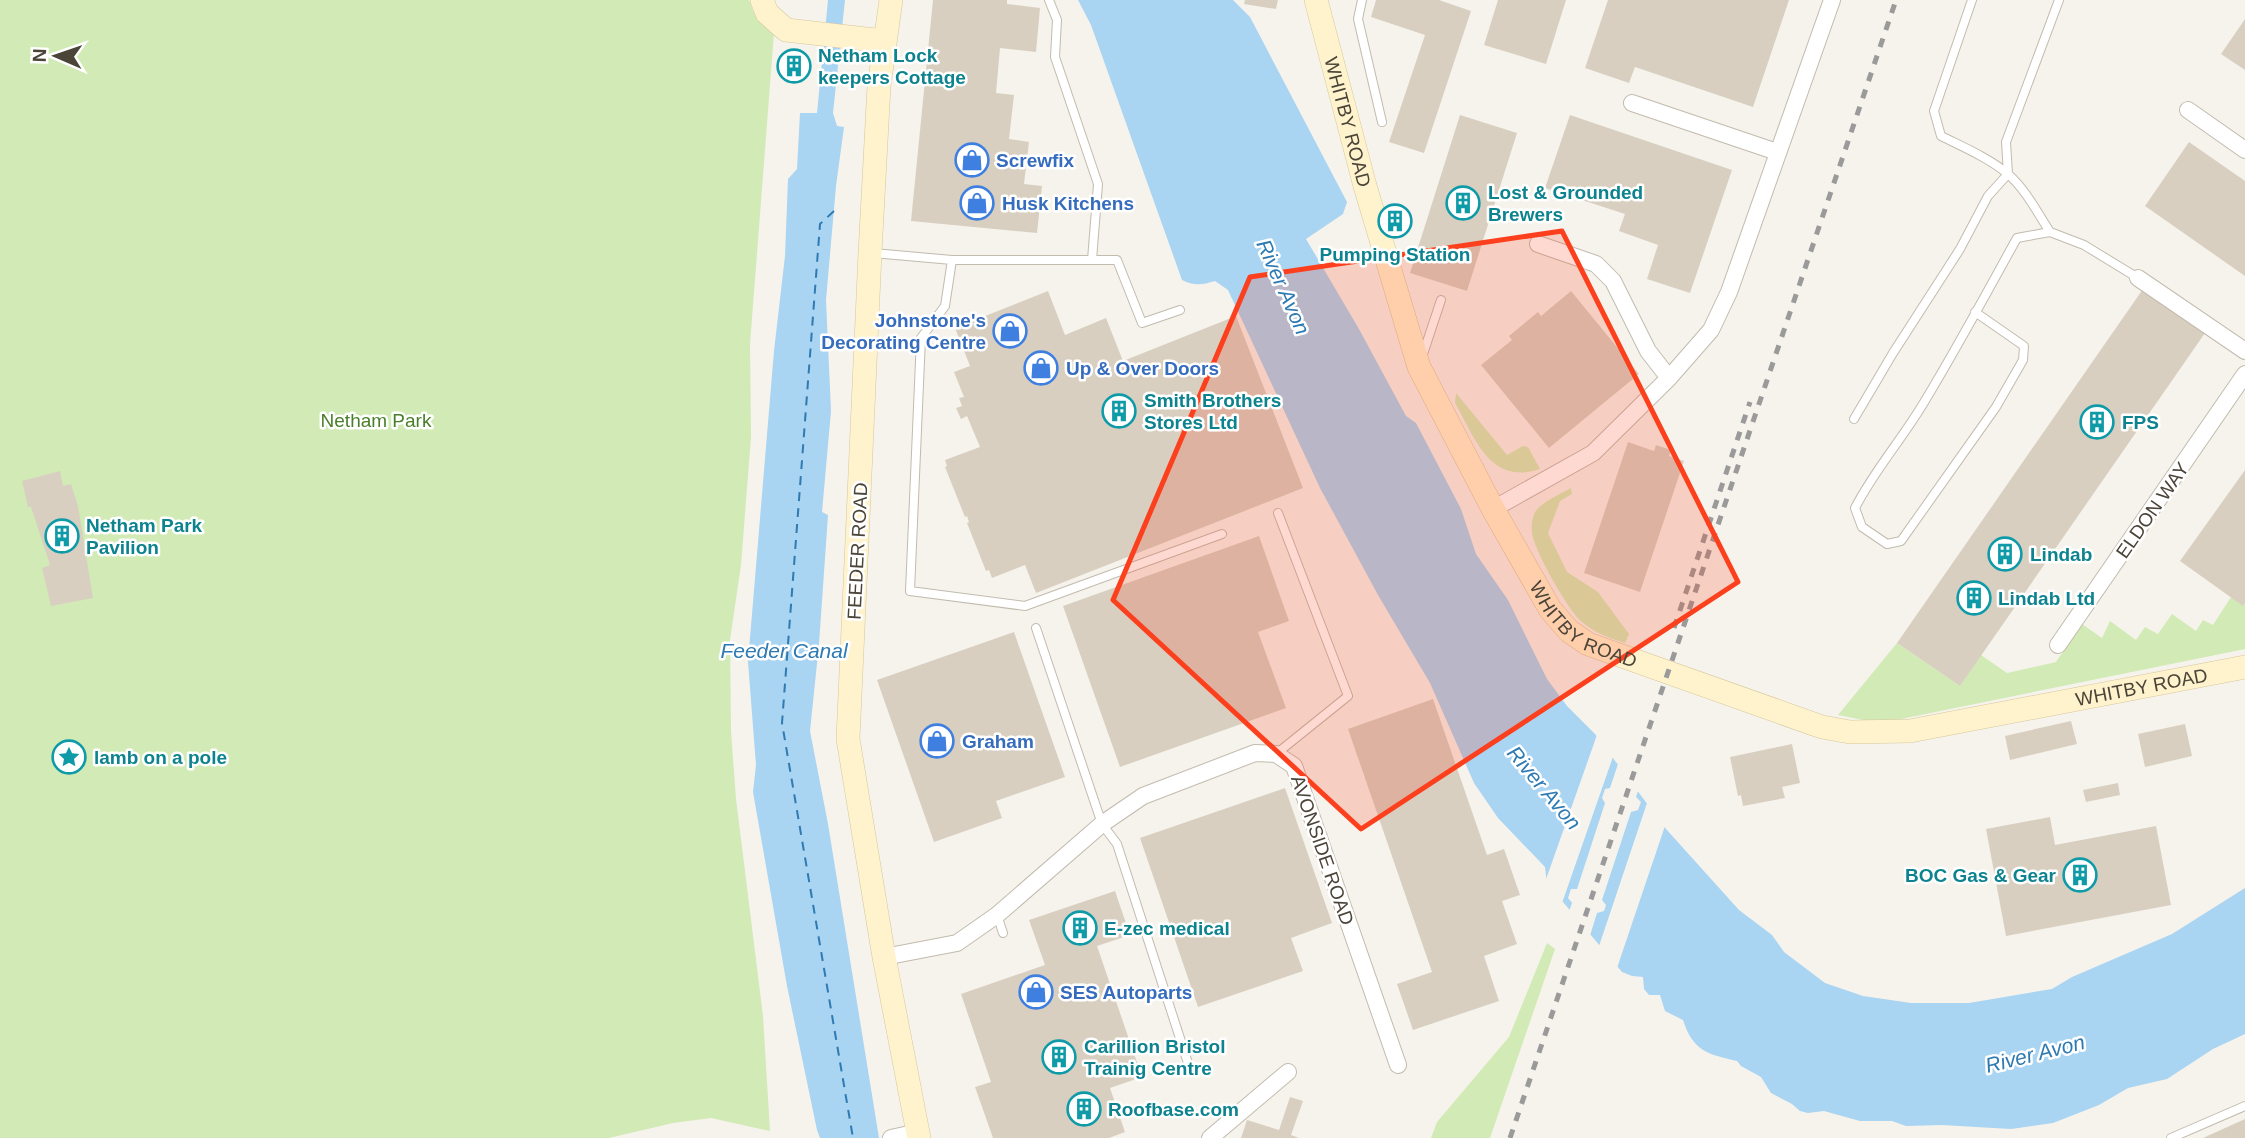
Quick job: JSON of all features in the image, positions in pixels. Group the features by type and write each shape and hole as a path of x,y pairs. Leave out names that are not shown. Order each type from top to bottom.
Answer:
{"street":[{"path":"762,0 767,13 786,30 884,41"},
{"name":"FEEDER ROAD","path":"891,0 884,41 870,253 848,739 884,957 918,1135"},
{"name":"WHITBY ROAD","path":"1316,0 1368,199 1419,367 1493,509 1550,609 1569,631 1588,644 1822,727 1850,732 1910,731 2245,667"},
{"path":"1493,509 1593,453 1670,378 1712,331 1729,292 1832,0"},
{"path":"1632,103 1777,152"},
{"path":"2188,110 2245,150"},
{"path":"1538,244 1596,264 1613,281 1648,351 1670,378"},
{"path":"2138,278 2245,351"},
{"name":"ELDON WAY","path":"2058,645 2245,374"},
{"name":"AVONSIDE ROAD","path":"884,957 957,943 997,915 1102,824 1143,796 1255,753 1276,754 1294,766 1398,1065"},
{"path":"1210,1138 1288,1072"},
{"path":"891,1138 918,1135"}],"lane":[{"path":"1049,0 1057,20 1055,57 1098,184 1092,260"},
{"path":"1363,0 1358,19 1382,122"},
{"path":"1972,0 1934,111 1941,136 1977,154 2008,174 2029,198 2050,232"},
{"path":"1854,419 1960,249 1988,196 2008,174 2006,142 2059,0"},
{"path":"1975,312 2024,345 2023,360 1996,407 1901,541 1886,544 1862,527 1855,508 1870,480 1925,401 1975,312 2017,239 2050,232 2084,245 2138,278"},
{"path":"870,253 952,260 1117,260 1142,323 1180,310"},
{"path":"952,260 945,306 921,338 910,591 1025,606 1222,534"},
{"path":"1419,367 1441,300"},
{"path":"1276,754 1349,696 1278,513"},
{"path":"1036,628 1102,824 1117,844 1188,1063"},
{"path":"997,915 1003,933"},
{"path":"2171,1138 2245,1106"}],"highlighted area":[{"path":"1562,231 1738,582 1361,829 1113,600 1250,277"}],"green space":[{"name":"Netham Park","path":"0,0 749,0 754,13 774,33 750,344 751,437 741,565 730,640 731,731 736,799 763,1016 770,1131 711,1118 673,1123 609,1138 0,1138"},
{"path":"1456,393 1507,455 1523,446 1528,447 1540,469 1508,471 1486,456 1455,403"},
{"path":"1571,488 1572,494 1560,501 1548,533 1567,572 1598,592 1629,634 1625,643 1597,632 1576,616 1553,580 1534,542 1532,520 1535,512 1547,501"},
{"path":"2231,597 2243,605 2245,603 2245,649 1896,720 1868,721 1838,715 1897,643 1960,686 1981,655 2007,673 2056,662 2082,624 2102,638 2110,621 2136,640 2145,627 2158,634 2172,614 2196,631 2203,620 2213,625"},
{"path":"1547,943 1555,949 1490,1138 1431,1138 1437,1122 1509,1037"}],"water":[{"name":"Feeder Canal","path":"828,0 845,0 833,113 837,126 844,127 826,300 831,411 822,512 828,515 810,731 828,824 879,1138 820,1138 817,1130 787,986 753,792 756,765 748,662 774,351 785,256 788,179 797,169 800,113 817,113"},
{"name":"River Avon","path":"1078,0 1233,0 1250,17 1347,202 1343,214 1306,239 1406,416 1416,423 1461,509 1476,554 1508,600 1547,679 1567,706 1595,734 1666,829 1739,910 1772,935 1784,952 1825,983 1863,996 1911,1003 1969,1003 2052,989 2072,977 2172,934 2245,888 2245,1034 2213,1049 2167,1079 2128,1088 2099,1105 2053,1123 2011,1129 1906,1126 1892,1121 1860,1121 1824,1111 1800,1111 1771,1093 1761,1077 1737,1061 1702,1050 1691,1038 1683,1020 1665,1011 1660,995 1649,995 1644,989 1643,977 1622,972 1547,883 1545,867 1498,818 1474,783 1430,683 1320,488 1228,290 1215,281 1198,284 1182,280 1091,25"}],"pier":[{"path":"1598,732 1614,754 1561,906 1544,885"},
{"path":"1619,761 1639,788 1636,797 1641,802 1638,810 1631,812 1602,900 1606,905 1604,911 1597,913 1589,939 1568,914 1572,903 1568,898 1571,889 1577,889 1605,803 1602,798 1605,789 1610,788"},
{"path":"1648,800 1666,823 1616,971 1598,949"}],"building":[{"path":"933,0 1007,0 1007,4 1040,8 1036,52 1000,48 996,93 1014,95 1009,139 1029,142 1024,184 1042,186 1037,233 911,221"},
{"path":"1245,0 1278,0 1276,9 1244,4"},
{"path":"1376,0 1439,0 1471,11 1424,153 1389,142 1425,35 1371,17"},
{"path":"1498,0 1566,0 1546,64 1484,45"},
{"path":"1608,0 1789,0 1753,107 1635,67 1629,83 1585,68"},
{"path":"2245,19 2245,70 2221,54"},
{"name":"Netham Lock keepers Cottage","path":"787,54 802,55 801,78 791,77 791,81 786,81"},
{"name":"Lost & Grounded Brewers","path":"1460,115 1517,133 1467,291 1410,273"},
{"path":"1570,115 1732,170 1690,293 1647,279 1658,245 1619,231 1625,214 1545,188"},
{"path":"2189,142 2245,181 2245,276 2145,206"},
{"name":"Pumping Station","path":"1397,214 1400,226 1393,228 1390,215"},
{"path":"2143,289 2205,333 1960,686 1897,643"},
{"path":"1048,291 1065,335 1106,318 1123,361 1236,316 1303,488 1036,593 1025,565 992,578 989,570 986,571 967,523 967,516 965,517 945,467 945,460 980,447 967,416 961,419 956,408 962,406 959,398 964,397 954,372 970,366 955,328"},
{"path":"1571,291 1639,374 1549,448 1481,365 1512,340 1509,336 1538,312 1541,316"},
{"path":"1628,442 1654,451 1656,445 1671,450 1669,456 1684,461 1640,592 1584,573"},
{"path":"2245,470 2245,603 2243,606 2180,561"},
{"name":"Netham Park Pavilion","path":"60,471 63,486 71,484 78,506 93,598 51,606 42,568 50,565 31,507 28,507 22,481"},
{"path":"1259,536 1289,621 1258,632 1286,708 1120,767 1063,606"},
{"path":"1014,632 1065,777 996,801 1002,818 934,842 877,680"},
{"path":"1433,699 1487,855 1504,849 1520,895 1502,901 1517,944 1484,956 1499,1001 1413,1030 1397,984 1432,972 1348,729"},
{"path":"2071,721 2077,744 2010,760 2005,736"},
{"path":"2185,724 2192,756 2145,767 2138,734"},
{"path":"1792,744 1800,783 1782,787 1785,798 1743,806 1741,795 1738,796 1730,757"},
{"path":"2118,783 2120,795 2086,802 2083,790"},
{"path":"1285,788 1332,923 1291,938 1303,971 1198,1007 1140,838"},
{"name":"BOC Gas & Gear","path":"2050,817 2055,845 2156,826 2171,905 2006,936 1986,829"},
{"path":"1115,891 1130,935 1097,946 1142,1077 1110,1088 1125,1132 1109,1138 993,1138 975,1087 991,1082 961,994 1045,965 1029,920"},
{"path":"1290,1097 1303,1101 1291,1135 1299,1138 1241,1138 1247,1120 1279,1130"},
{"path":"2245,1119 2245,1138 2203,1138"}],"ferry route":[{"path":"834,211 820,224 782,723 853,1138"}],"railway":[{"path":"1510,1138 1896,0"},
{"path":"1674,628 1750,402"}],"place":[{"name":"Netham Lock keepers Cottage","path":"794,66"},
{"name":"Screwfix","path":"972,160"},
{"name":"Husk Kitchens","path":"977,203"},
{"name":"Lost & Grounded Brewers","path":"1463,203"},
{"name":"Pumping Station","path":"1395,221"},
{"name":"Johnstone's Decorating Centre","path":"1010,331"},
{"name":"Up & Over Doors","path":"1041,368"},
{"name":"Smith Brothers Stores Ltd","path":"1119,411"},
{"name":"FPS","path":"2097,422"},
{"name":"Netham Park Pavilion","path":"62,536"},
{"name":"Lindab","path":"2005,554"},
{"name":"Lindab Ltd","path":"1974,598"},
{"name":"Graham","path":"937,741"},
{"name":"lamb on a pole","path":"69,757"},
{"name":"BOC Gas & Gear","path":"2080,875"},
{"name":"E-zec medical","path":"1080,928"},
{"name":"SES Autoparts","path":"1036,992"},
{"name":"Carillion Bristol Trainig Centre","path":"1059,1057"},
{"name":"Roofbase.com","path":"1084,1109"}]}
